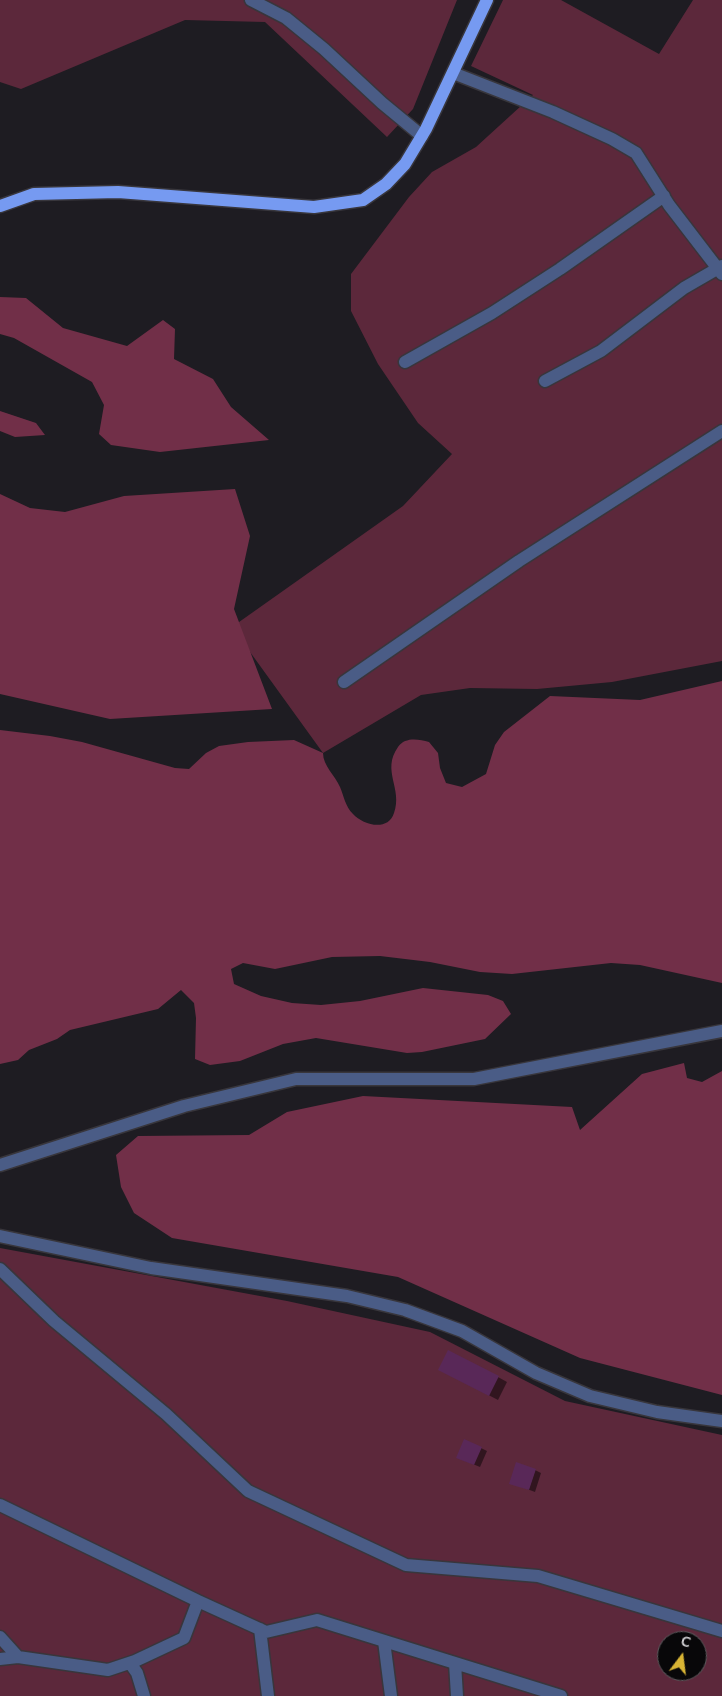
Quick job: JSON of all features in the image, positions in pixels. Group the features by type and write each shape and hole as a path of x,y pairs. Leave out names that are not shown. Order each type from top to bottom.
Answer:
{"main road":[{"path":"0,206 34,194 109,193 221,199 314,207 363,200 386,184 405,164 422,136 487,0"}],"street":[{"path":"251,0 286,18 422,136"},
{"path":"453,73 553,112 612,139 636,153 664,196 720,269 684,288 601,351 545,381"},
{"path":"405,362 499,308 560,269 664,196"},
{"path":"344,682 519,561 722,431"},
{"path":"0,1165 184,1106 296,1079 474,1079 722,1031"},
{"path":"0,1236 151,1268 347,1296 405,1310 462,1331 536,1372 590,1396 657,1412 722,1421"},
{"path":"0,1269 54,1321 166,1414 248,1491 406,1565 538,1576 722,1631"},
{"path":"0,1505 266,1632 317,1620 561,1696"},
{"path":"0,1659 18,1657 108,1670 130,1663 184,1638 198,1601"},
{"path":"260,1629 268,1696"},
{"path":"0,1637 18,1657"},
{"path":"384,1641 391,1696"},
{"path":"130,1663 137,1673 144,1696"},
{"path":"456,1663 457,1696"}],"shaded area":[{"path":"0,0 457,0 413,109 387,137 265,22 185,20 21,89 0,82"},
{"path":"503,0 561,0 659,54 693,0 722,0 722,661 612,682 537,689 470,688 421,695 323,753 232,627 403,506 452,454 418,423 378,364 351,311 351,274 409,197 432,172 476,147 533,95 471,66"},
{"path":"0,297 26,298 63,328 127,346 163,320 175,329 174,359 213,379 231,407 269,440 160,452 111,445 99,434 104,405 92,382 14,338 0,334"},
{"path":"0,411 36,423 45,435 15,437 0,431"},
{"path":"235,489 250,536 234,609 272,709 110,719 0,694 0,494 30,508 65,512 124,496"},
{"path":"722,681 722,983 640,965 611,963 512,974 480,972 430,962 380,956 332,957 275,969 243,963 231,969 234,984 261,996 292,1003 321,1005 360,1001 423,988 488,995 503,1001 511,1014 485,1039 422,1052 407,1053 316,1038 283,1044 240,1061 210,1065 195,1059 196,1018 194,1003 181,990 158,1009 70,1030 57,1039 29,1050 18,1060 0,1064 0,730 82,742 175,768 189,769 206,753 219,746 248,742 294,740 323,753 325,762 338,783 346,804 357,818 369,824 381,825 391,819 396,804 391,764 393,756 398,747 408,740 429,742 438,753 440,768 446,783 462,787 486,774 495,745 504,732 550,696 640,700"},
{"path":"684,1063 687,1078 702,1082 722,1071 722,1395 580,1358 398,1277 172,1238 134,1213 121,1187 116,1155 138,1136 249,1135 287,1112 363,1096 572,1107 580,1130 642,1074"},
{"path":"0,1248 287,1301 430,1332 565,1401 722,1435 722,1696 0,1696"}],"building":[{"path":"448,1350 499,1376 489,1396 438,1370"},
{"path":"464,1439 482,1447 474,1465 456,1458"},
{"path":"516,1462 536,1469 529,1490 509,1484"}]}
